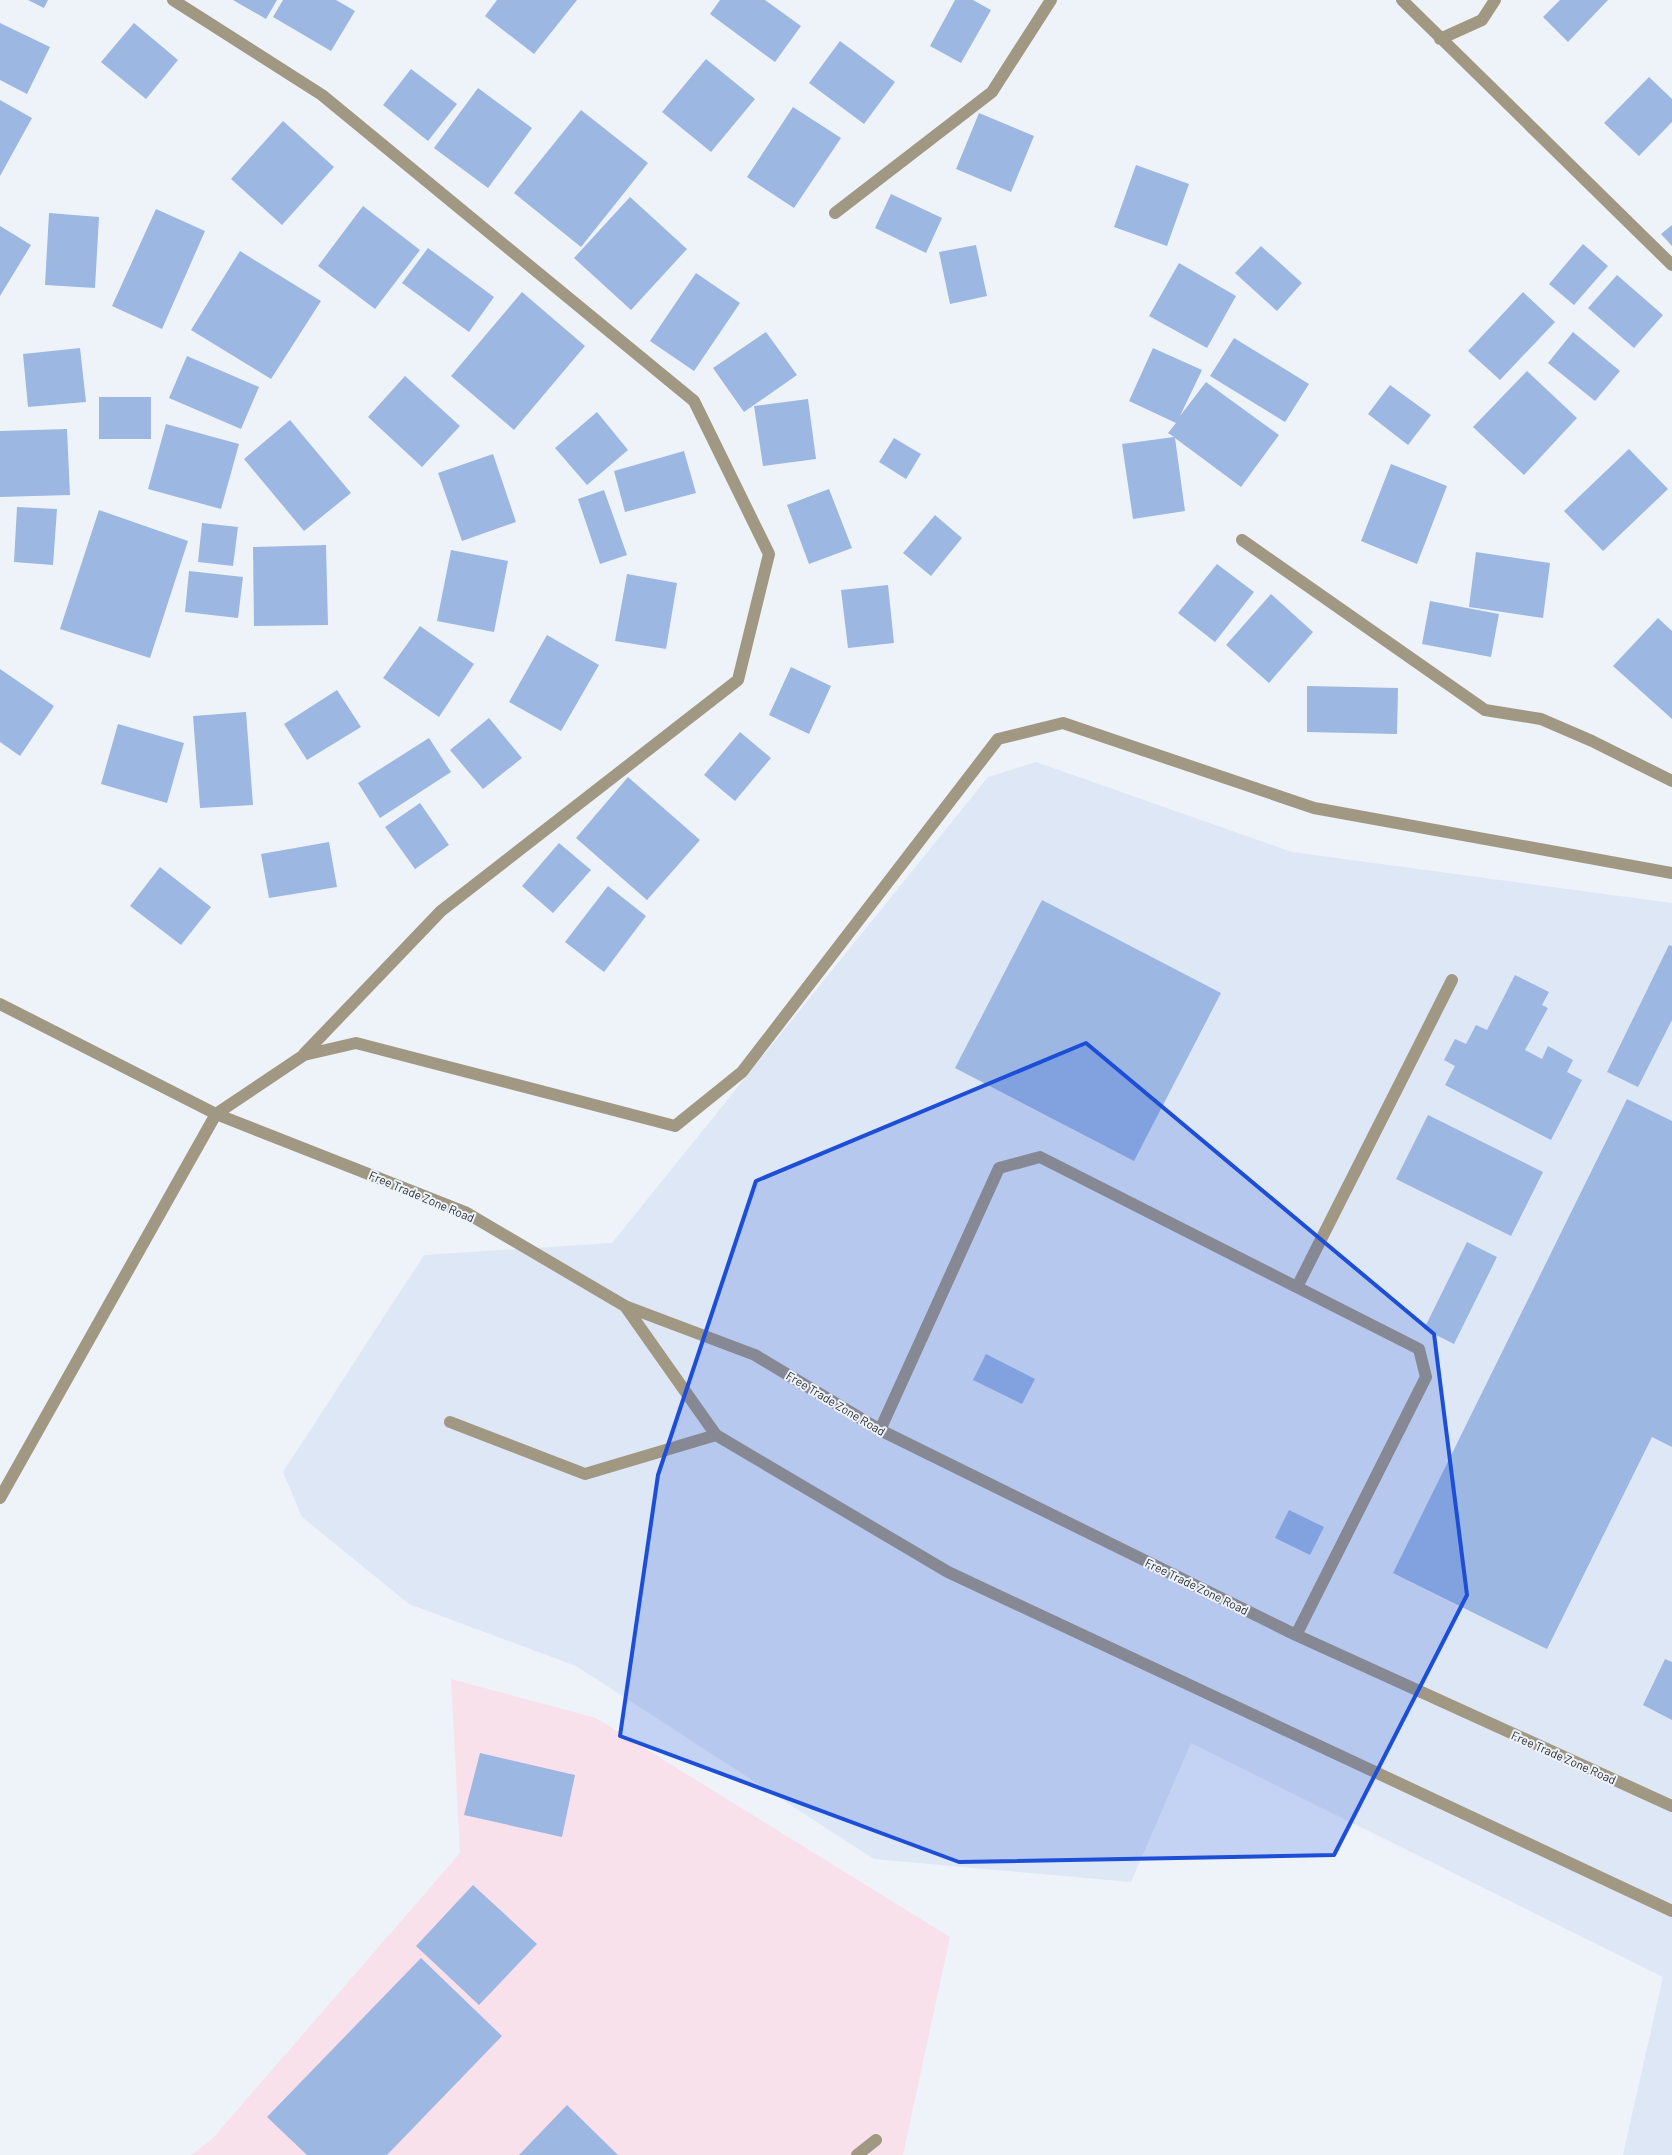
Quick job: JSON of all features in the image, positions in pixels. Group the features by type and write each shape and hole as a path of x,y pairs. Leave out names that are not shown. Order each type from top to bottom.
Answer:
{"street":[{"path":"0,1498 216,1114 304,1055 441,912 738,680 769,554 694,401 322,95 173,0"},
{"path":"835,213 992,92 1051,0"},
{"path":"1402,0 1672,265"},
{"path":"1440,39 1482,20 1495,0"},
{"path":"1242,540 1485,710 1541,719 1592,741 1672,781"},
{"path":"304,1055 356,1043 675,1126 742,1072 998,739 1063,723 1314,808 1672,872"},
{"path":"1297,1287 1452,980"},
{"name":"Free Trade Zone Road","path":"0,1004 216,1114 465,1212 625,1306 755,1355 880,1430 1296,1635 1672,1806"},
{"path":"880,1430 999,1168 1040,1157 1419,1349 1426,1377 1296,1635"},
{"path":"625,1306 716,1435 948,1572 1672,1911"},
{"path":"450,1422 585,1474 716,1435"},
{"path":"857,2155 876,2140"}],"highlighted area":[{"path":"1086,1043 1434,1334 1467,1595 1334,1855 959,1862 620,1736 658,1475 756,1181"}],"shaded area":[{"path":"1036,762 1292,852 1672,903 1672,2155 1623,2155 1663,1977 1191,1743 1131,1882 874,1859 576,1666 409,1604 302,1517 283,1472 424,1255 612,1243 988,777"},
{"path":"451,1679 596,1718 950,1937 903,2155 191,2155 212,2139 460,1853"}],"building":[{"path":"28,0 48,0 44,8"},
{"path":"233,0 277,0 266,19"},
{"path":"283,0 336,0 355,11 331,51 273,17"},
{"path":"497,0 577,0 534,54 485,16"},
{"path":"720,0 765,0 801,26 775,62 710,14"},
{"path":"955,0 973,0 991,10 961,63 930,46"},
{"path":"1560,0 1608,0 1568,42 1543,17"},
{"path":"0,23 50,47 27,94 0,80"},
{"path":"134,23 178,60 146,99 101,62"},
{"path":"840,41 895,82 864,124 809,83"},
{"path":"706,59 755,99 711,152 662,112"},
{"path":"411,69 457,104 428,141 383,105"},
{"path":"1649,77 1672,99 1672,122 1639,156 1604,123"},
{"path":"478,88 532,128 488,188 434,148"},
{"path":"0,100 32,118 0,176"},
{"path":"793,107 841,138 794,208 747,177"},
{"path":"581,110 648,163 581,247 514,193"},
{"path":"979,113 1034,136 1011,192 956,169"},
{"path":"283,121 334,167 282,225 231,179"},
{"path":"1136,165 1189,184 1167,246 1114,227"},
{"path":"891,194 942,218 926,253 875,228"},
{"path":"630,197 687,249 631,310 574,258"},
{"path":"363,206 420,250 375,309 318,266"},
{"path":"156,209 205,231 162,329 112,306"},
{"path":"49,213 99,217 95,288 45,285"},
{"path":"1672,225 1672,246 1661,234"},
{"path":"0,226 31,245 0,296"},
{"path":"1583,244 1608,266 1574,305 1549,284"},
{"path":"976,245 987,296 950,304 939,252"},
{"path":"1261,246 1302,283 1277,311 1235,273"},
{"path":"428,248 494,297 469,332 402,283"},
{"path":"240,251 321,301 271,379 191,330"},
{"path":"1179,263 1236,296 1207,348 1149,316"},
{"path":"696,273 740,303 694,371 650,341"},
{"path":"1617,275 1663,315 1634,348 1588,308"},
{"path":"522,292 585,346 514,430 451,376"},
{"path":"1523,292 1555,322 1500,380 1468,351"},
{"path":"766,332 797,375 744,412 713,368"},
{"path":"1573,332 1620,371 1595,401 1548,363"},
{"path":"1234,338 1309,384 1285,422 1210,376"},
{"path":"80,348 86,402 28,407 23,354"},
{"path":"1153,348 1202,370 1180,416 1206,382 1279,435 1241,487 1175,438 1185,511 1133,519 1122,444 1174,437 1168,433 1176,423 1129,401"},
{"path":"187,356 259,387 241,429 169,398"},
{"path":"1527,371 1577,418 1524,475 1473,427"},
{"path":"405,376 460,426 422,467 368,417"},
{"path":"1390,385 1431,415 1408,445 1368,414"},
{"path":"99,397 151,397 151,439 99,439"},
{"path":"808,399 816,459 763,466 754,406"},
{"path":"597,412 628,450 587,485 555,448"},
{"path":"290,420 351,493 304,531 244,459"},
{"path":"166,424 239,444 221,509 148,489"},
{"path":"67,429 70,495 0,497 0,431"},
{"path":"894,438 921,454 906,479 879,462"},
{"path":"1629,449 1668,489 1603,551 1564,511"},
{"path":"684,451 696,493 625,512 614,471"},
{"path":"493,454 516,522 462,541 438,473"},
{"path":"1391,464 1447,486 1417,564 1361,541"},
{"path":"829,489 852,548 809,564 787,505"},
{"path":"604,490 627,555 600,564 578,499"},
{"path":"17,507 57,509 53,565 14,562"},
{"path":"99,510 188,541 150,658 60,629"},
{"path":"935,515 962,538 931,576 903,553"},
{"path":"202,523 238,527 233,566 198,562"},
{"path":"326,545 328,625 254,626 253,547"},
{"path":"451,550 508,561 494,632 437,621"},
{"path":"1476,552 1550,563 1543,618 1469,607"},
{"path":"1217,564 1254,592 1215,642 1178,613"},
{"path":"189,571 243,577 238,618 185,612"},
{"path":"627,574 677,583 666,649 615,641"},
{"path":"888,585 894,643 848,648 841,590"},
{"path":"1271,594 1313,632 1269,683 1226,645"},
{"path":"1430,601 1499,614 1491,657 1422,644"},
{"path":"1658,618 1672,631 1672,719 1613,666"},
{"path":"420,626 474,664 439,717 383,678"},
{"path":"547,635 599,665 561,731 509,702"},
{"path":"791,667 831,686 809,734 769,715"},
{"path":"0,669 54,706 20,756 0,742"},
{"path":"1307,686 1398,688 1397,734 1307,732"},
{"path":"337,690 361,727 307,760 284,724"},
{"path":"246,712 253,805 200,808 193,716"},
{"path":"489,718 522,758 483,789 450,750"},
{"path":"118,724 184,743 167,803 101,784"},
{"path":"740,732 771,758 735,801 704,775"},
{"path":"429,738 451,772 380,818 358,783"},
{"path":"628,777 700,840 647,900 576,838"},
{"path":"420,803 449,845 415,869 385,827"},
{"path":"329,842 337,887 269,898 261,854"},
{"path":"559,843 591,870 553,913 522,886"},
{"path":"160,867 211,907 181,945 130,906"},
{"path":"608,886 646,916 604,972 565,942"},
{"path":"1042,900 1221,993 1134,1161 955,1068"},
{"path":"1669,945 1672,946 1672,1020 1638,1087 1607,1072"},
{"path":"1515,975 1549,992 1542,1005 1548,1008 1525,1050 1542,1059 1548,1046 1573,1060 1567,1072 1582,1080 1551,1140 1445,1085 1455,1066 1444,1060 1455,1039 1466,1044 1476,1025 1487,1030"},
{"path":"1627,1099 1672,1121 1672,1447 1652,1437 1547,1649 1393,1573"},
{"path":"1428,1115 1543,1172 1511,1236 1396,1179"},
{"path":"1467,1242 1497,1257 1454,1344 1424,1329"},
{"path":"986,1354 1035,1379 1022,1404 973,1380"},
{"path":"1289,1510 1324,1527 1310,1555 1275,1538"},
{"path":"1665,1659 1672,1662 1672,1720 1643,1705"},
{"path":"480,1753 575,1775 562,1837 464,1815"},
{"path":"473,1885 537,1944 479,2005 416,1946"},
{"path":"421,1958 502,2036 387,2155 307,2155 267,2117"},
{"path":"567,2105 618,2155 519,2155"}]}
